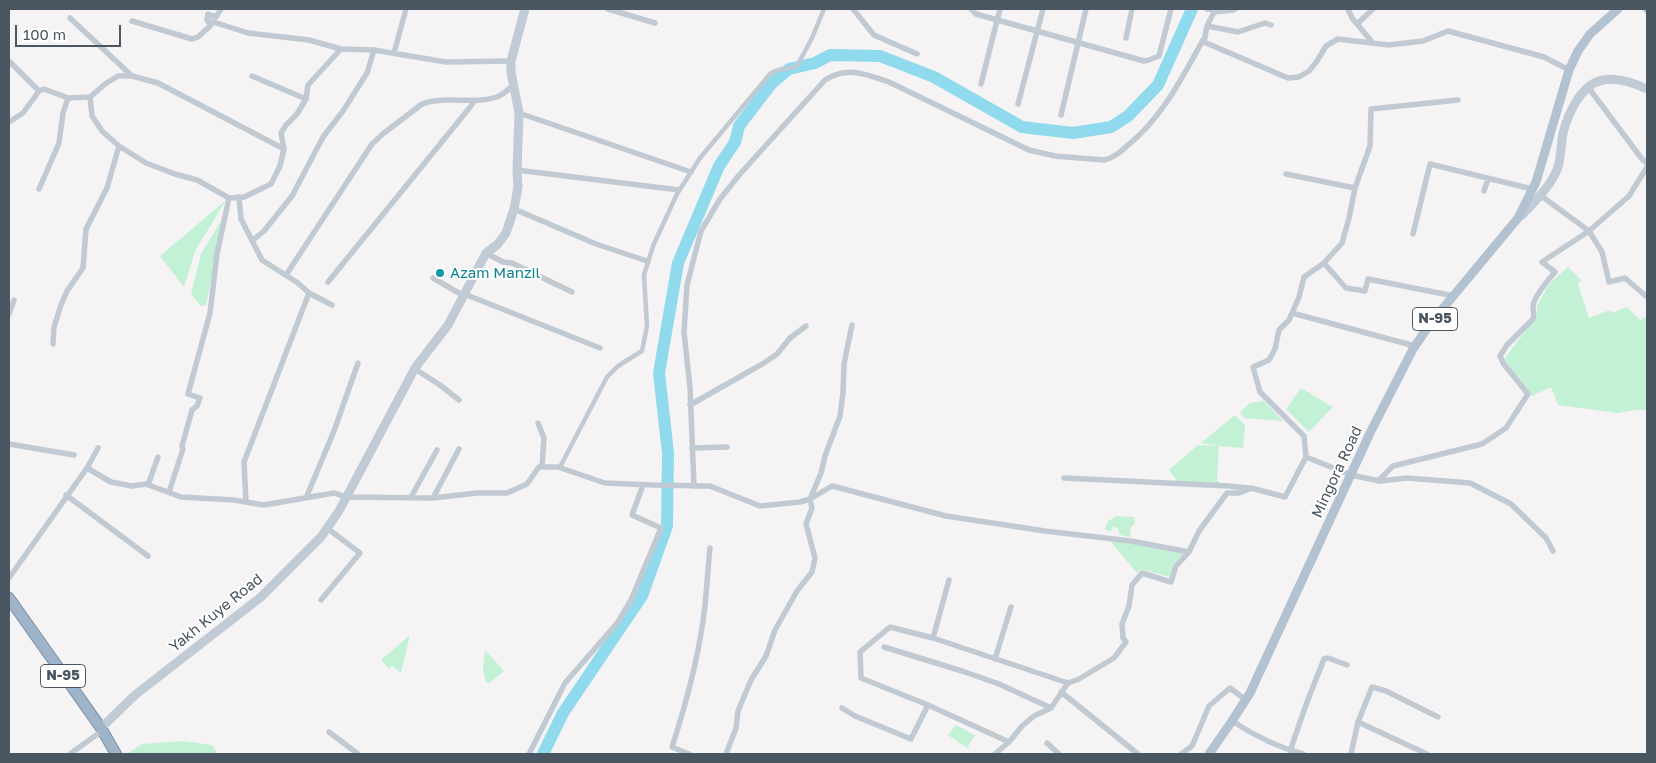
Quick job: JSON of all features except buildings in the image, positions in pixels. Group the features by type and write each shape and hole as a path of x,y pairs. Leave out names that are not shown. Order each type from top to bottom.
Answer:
{"highway":[{"name":"N-95","path":"9,598 101,728 116,754"}],"main road":[{"name":"Yakh Kuye Road","path":"101,728 135,695 261,597 321,537 339,510 415,369 448,325 486,253 490,248 497,245 506,233 514,209 518,187 519,113 513,85 511,61 525,9"},
{"name":"N-95","path":"1518,218 1532,189 1550,137 1569,70 1578,51 1590,34 1618,9"},
{"path":"1518,218 1550,184 1558,167 1569,115 1588,87 1601,80 1616,79 1647,89"},
{"name":"Mingora Road","path":"1209,754 1246,700 1380,412 1415,346 1430,324 1518,218"}],"street":[{"path":"132,21 192,39 198,37 211,25 207,20 208,14 216,17 221,9"},
{"path":"394,53 406,9"},
{"path":"608,9 655,23"},
{"path":"560,467 607,377 618,366 642,351 647,326 644,274 653,246 679,190 700,158 770,74 776,69 789,69 797,66 812,38 824,9"},
{"path":"853,9 874,35 917,54"},
{"path":"971,9 976,14 1144,61 1158,56 1171,9"},
{"path":"981,84 1000,9"},
{"path":"1018,104 1043,9"},
{"path":"1061,115 1086,9"},
{"path":"1126,38 1132,9"},
{"path":"691,486 692,448 684,332 685,306 692,261 701,231 720,199 740,174 825,80 845,71 867,74 897,86 1029,150 1055,156 1104,160 1112,158 1143,133 1168,100 1203,40 1208,26 1210,10 1235,9"},
{"path":"1348,9 1372,43"},
{"path":"1357,24 1373,9"},
{"path":"70,18 132,76"},
{"path":"207,20 248,33 309,40 340,49 374,50 446,62 511,61"},
{"path":"1208,26 1238,32 1265,24 1271,25"},
{"path":"1203,40 1207,44 1288,78 1299,77 1309,71 1318,61 1326,46 1338,39 1389,45 1424,41 1448,31 1544,57 1569,70"},
{"path":"90,97 92,116 102,131 119,146 146,163 198,180 229,198 244,197 271,184 280,166 284,149 281,133 297,114 306,99 308,85 340,49"},
{"path":"252,241 264,231 292,196 323,137 343,111 367,73 374,50"},
{"path":"9,61 39,91"},
{"path":"9,122 23,113 39,91 44,89 68,98 90,97 118,76 132,76 158,83 284,149"},
{"path":"252,76 306,99"},
{"path":"286,275 366,153 384,133 422,104 430,102 474,101 499,97 513,85"},
{"path":"1588,87 1637,153 1647,163"},
{"path":"39,189 59,143 63,113 68,98"},
{"path":"1064,478 1230,486 1252,488 1285,498 1306,457 1304,436 1260,392 1253,367 1269,360 1275,349 1279,330 1290,320 1304,277 1324,263 1342,243 1355,188 1370,146 1371,110 1458,100"},
{"path":"328,282 474,101"},
{"path":"519,113 691,172"},
{"path":"53,344 54,327 61,305 67,291 83,268 86,229 106,188 119,146"},
{"path":"1413,234 1430,164 1532,189"},
{"path":"1378,481 1393,466 1482,444 1506,428 1528,394 1500,356 1507,345 1533,319 1535,301 1555,272 1542,262 1589,231 1629,196 1647,167"},
{"path":"517,170 679,190"},
{"path":"1286,174 1355,188"},
{"path":"1484,191 1488,179"},
{"path":"1540,195 1589,231 1602,252 1609,282 1625,278 1647,297"},
{"path":"239,197 241,219 262,260 298,283 309,293 332,304"},
{"path":"169,492 183,449 182,446 192,410 197,406 200,398 188,394 210,313 217,254 229,198"},
{"path":"514,209 596,244 647,262"},
{"path":"486,253 503,262 512,263 572,292"},
{"path":"1324,263 1346,288 1364,291 1368,279 1454,296"},
{"path":"433,278 464,296 467,295 600,348"},
{"path":"246,502 244,462 309,293"},
{"path":"9,314 14,300"},
{"path":"1292,313 1415,346"},
{"path":"726,754 736,728 738,711 751,680 766,656 775,630 797,591 812,572 815,558 806,524 812,508 810,499 821,474 825,456 840,416 844,364 852,325"},
{"path":"690,405 764,363 777,354 790,338 806,326"},
{"path":"306,498 334,431 358,363"},
{"path":"415,369 459,400"},
{"path":"538,423 544,438 542,467"},
{"path":"9,444 74,455"},
{"path":"692,448 727,447"},
{"path":"9,578 66,495 87,468 98,448"},
{"path":"433,498 460,449"},
{"path":"411,497 436,450"},
{"path":"148,485 158,457"},
{"path":"1306,457 1351,475 1378,481 1406,478 1470,483 1511,504 1546,538 1552,551"},
{"path":"87,468 111,482 132,486 148,485 181,496 264,505 334,493 346,497 433,498 477,493 506,493 527,484 539,467 560,467 605,483 710,486 760,506 800,502 810,499 832,486 946,516 1045,531 1131,541 1189,552"},
{"path":"529,754 566,683 618,622 631,600 661,528 632,515 642,485"},
{"path":"1009,742 928,705 861,678 860,652 890,627 933,638 1068,683 1079,680 1118,654 1126,642 1123,638 1122,624 1129,606 1132,585 1142,573 1171,582 1176,566 1189,552 1199,532 1227,493 1239,493 1252,488"},
{"path":"66,495 148,556"},
{"path":"321,600 360,553 327,528"},
{"path":"689,754 672,747 688,691 702,629 710,548"},
{"path":"933,638 949,580"},
{"path":"995,659 1011,607"},
{"path":"884,647 999,684 1050,708"},
{"path":"1290,751 1306,702 1324,659 1328,658 1347,665"},
{"path":"995,754 1003,752 1022,726 1034,716 1050,708 1068,683"},
{"path":"1351,754 1358,722 1372,687 1386,691 1438,717"},
{"path":"1181,754 1192,746 1209,706 1230,688 1246,700"},
{"path":"1061,692 1138,754"},
{"path":"842,708 855,716 911,739 928,705"},
{"path":"1232,721 1258,737 1290,751 1303,754"},
{"path":"1358,722 1426,754"},
{"path":"70,754 99,733 101,728"},
{"path":"329,732 358,754"},
{"path":"1047,743 1059,754"}],"green space":[{"path":"226,200 195,251 184,287 160,256"},
{"path":"224,216 206,305 201,306 191,294 201,254"},
{"path":"1568,267 1581,280 1578,284 1589,318 1610,310 1613,313 1627,307 1640,320 1647,316 1647,410 1618,413 1558,405 1551,387 1532,396 1504,359 1537,316 1537,306 1549,284"},
{"path":"1301,388 1333,407 1309,432 1286,409"},
{"path":"1264,401 1283,421 1244,418 1240,412 1250,403"},
{"path":"1235,415 1245,425 1243,448 1201,443"},
{"path":"1198,445 1219,446 1217,480 1220,483 1178,482 1169,470"},
{"path":"1117,516 1134,517 1135,523 1130,529 1131,537 1120,535 1118,529 1114,526 1110,532 1105,529 1108,521"},
{"path":"1110,541 1130,542 1184,553 1174,564 1170,577 1141,569 1137,573"},
{"path":"410,635 401,673 392,666 389,669 381,660"},
{"path":"485,650 504,671 489,683 486,682 483,670"},
{"path":"956,725 975,735 967,748 948,735"},
{"path":"183,741 212,745 218,754 127,754 142,744"}],"waterway":[{"path":"543,754 563,713 642,596 667,526 668,453 659,373 678,263 719,166 735,142 739,126 771,84 789,69 815,63 830,55 880,56 934,77 1022,127 1073,133 1111,127 1128,116 1158,85 1192,9"}],"place":[{"name":"Azam Manzil","path":"440,273"}]}
